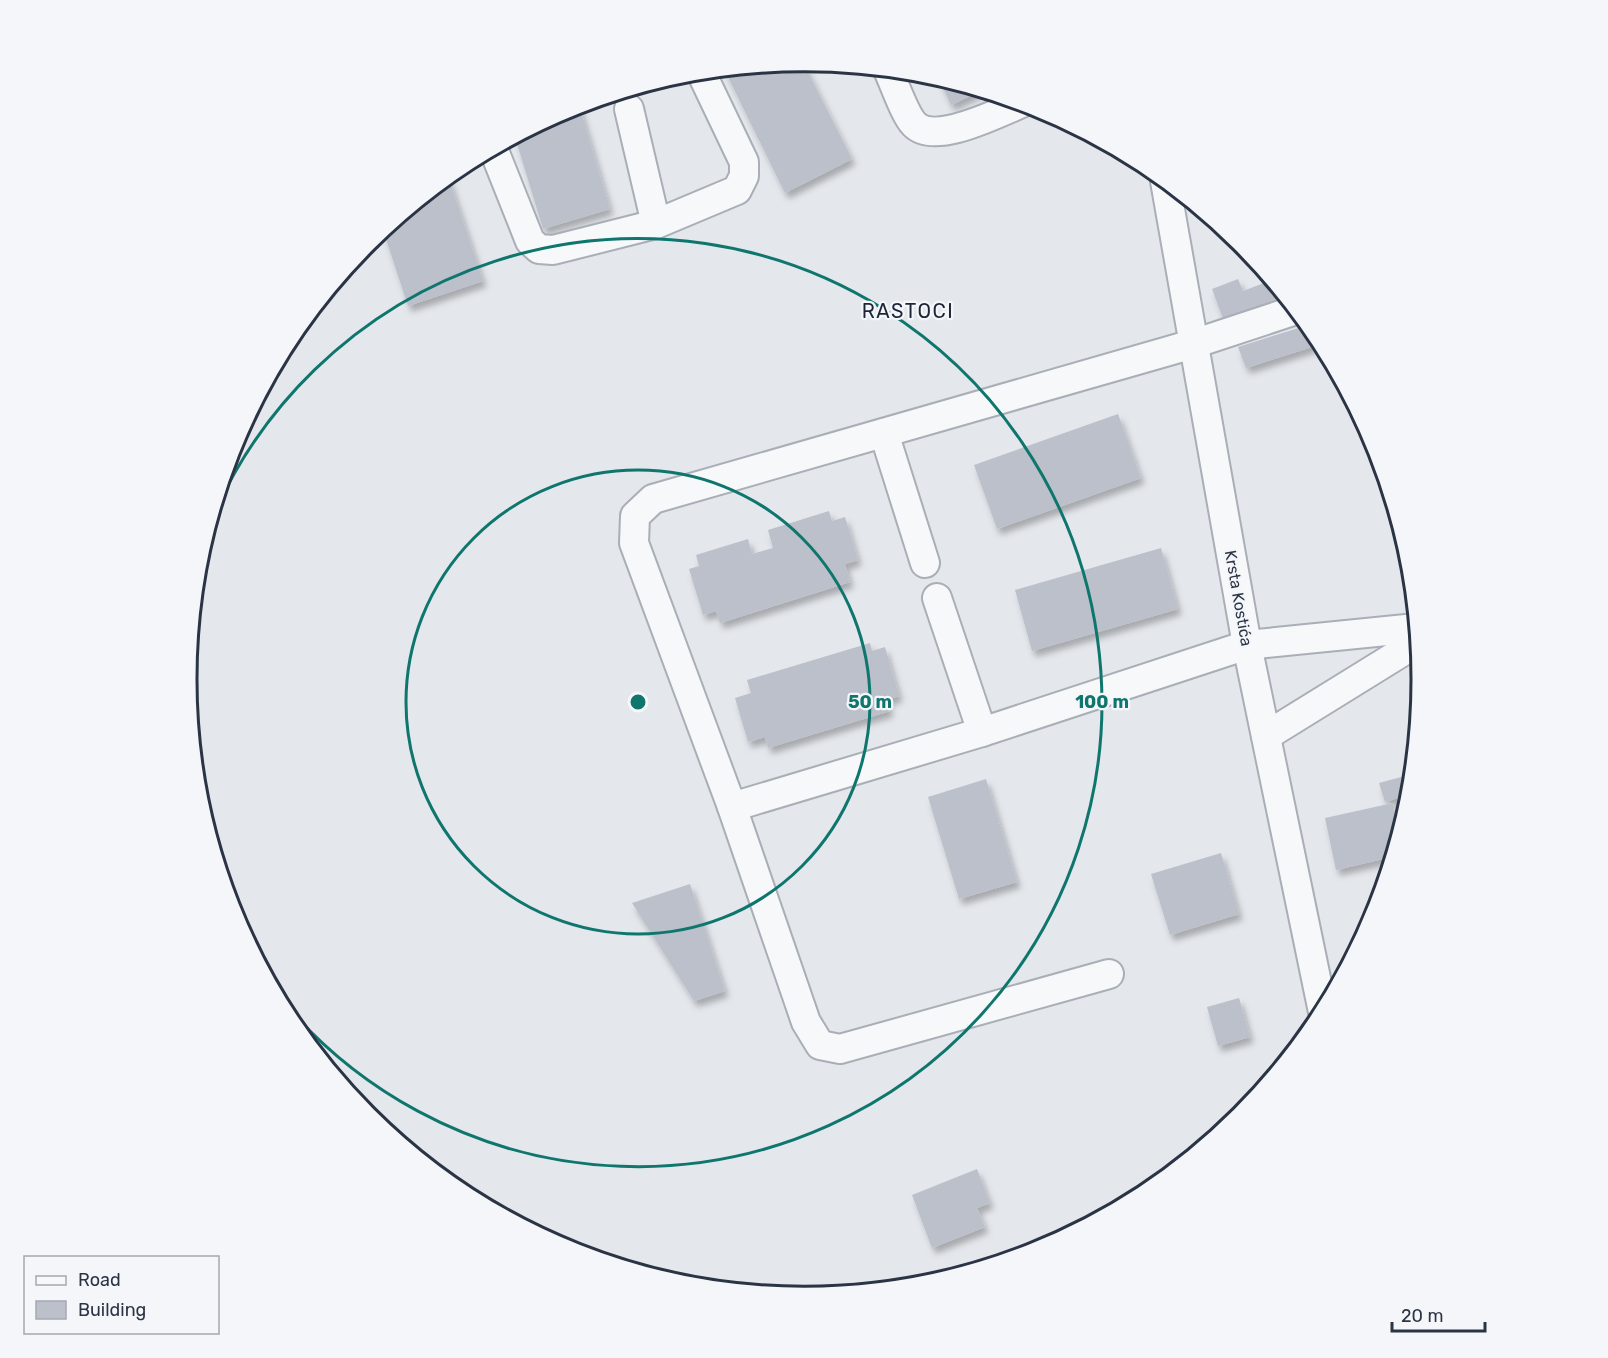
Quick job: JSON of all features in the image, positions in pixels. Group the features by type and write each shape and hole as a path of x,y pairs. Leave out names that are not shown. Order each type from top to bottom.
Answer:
{"street":[{"path":"892,79 912,122 921,131 947,132 1009,108"},
{"path":"496,156 530,241 539,249 553,250 656,224 737,190 742,183 744,162 705,81"},
{"path":"629,109 656,224"},
{"name":"Krsta Kostića","path":"1168,193 1247,645 1320,998"},
{"path":"1109,974 840,1049 820,1045 806,1022 732,807 634,543 635,516 653,499 1193,344 1288,312"},
{"path":"884,433 925,562"},
{"path":"937,598 982,732"},
{"path":"732,807 982,732 1247,645 1409,629"},
{"path":"1266,736 1410,647"}],"building":[{"path":"808,72 852,159 785,193 728,77"},
{"path":"944,89 971,96 951,105"},
{"path":"582,114 610,209 543,229 517,145"},
{"path":"451,185 483,281 408,306 386,240 434,197"},
{"path":"1238,279 1243,291 1264,283 1281,304 1225,324 1212,289"},
{"path":"1299,328 1312,347 1246,368 1238,347"},
{"path":"1118,414 1141,478 997,529 974,465"},
{"path":"829,511 832,521 845,517 858,560 845,564 850,582 720,623 716,611 703,615 689,569 699,566 696,555 748,539 752,554 773,548 768,530"},
{"path":"1161,548 1178,609 1032,651 1015,590"},
{"path":"870,643 872,651 885,647 899,696 887,700 890,711 768,748 765,737 748,742 735,698 751,693 747,680"},
{"path":"1403,777 1399,798 1385,802 1379,783"},
{"path":"986,779 1017,882 959,899 928,797"},
{"path":"1393,803 1395,814 1383,859 1336,870 1325,818"},
{"path":"1221,853 1239,914 1170,935 1151,874"},
{"path":"690,884 725,991 694,1001 632,903"},
{"path":"1239,998 1250,1037 1218,1046 1207,1007"},
{"path":"977,1169 990,1203 977,1208 985,1227 932,1248 912,1195"}],"district":[{"name":"RASTOCI","path":"908,311"}]}
